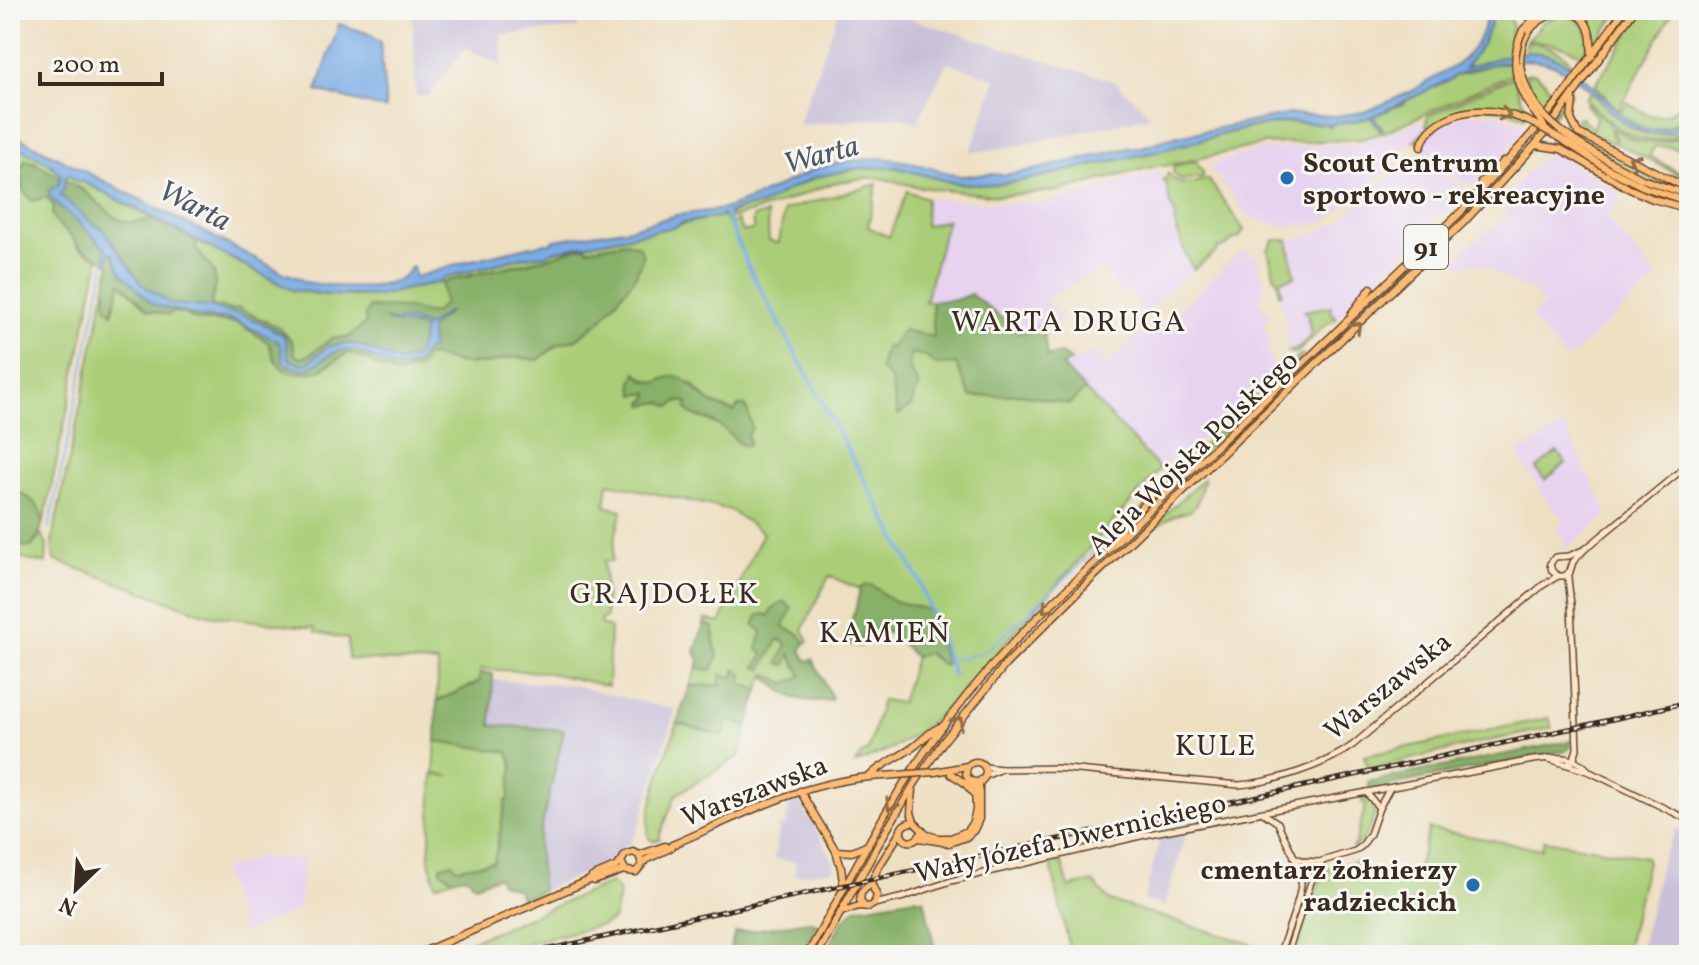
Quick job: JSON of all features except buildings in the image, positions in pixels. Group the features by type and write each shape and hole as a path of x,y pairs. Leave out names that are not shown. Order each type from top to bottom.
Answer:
{"main road":[{"path":"1545,129 1528,104 1517,78 1515,55 1526,31 1538,15 1547,10"},
{"name":"Aleja Wojska Polskiego","path":"807,955 893,799 943,726 1019,635 1440,234 1517,152 1567,90 1624,10"},
{"name":"Aleja Wojska Polskiego","path":"817,955 913,786 972,704 1034,635 1454,232 1535,145 1594,69 1634,10"},
{"path":"1592,56 1589,29 1573,13 1560,12 1548,16 1526,31 1520,65 1532,100 1556,127 1610,166 1689,195"},
{"path":"1574,96 1571,119 1578,133 1689,189"},
{"path":"1421,147 1423,139 1438,124 1462,113 1479,110 1501,112 1545,129 1644,187 1689,202"},
{"path":"1568,153 1564,147 1565,141 1570,135 1578,133"},
{"path":"1535,145 1555,147 1630,189 1689,209"},
{"path":"1481,182 1517,152"},
{"path":"1343,326 1371,288"},
{"path":"1115,543 1120,530 1173,473"},
{"path":"870,776 943,726"},
{"path":"981,763 985,767 979,786 979,819 971,834 949,843 920,834 951,838 971,826 975,816 975,789 967,766 981,763"},
{"name":"Warszawska","path":"949,773 967,766"},
{"name":"Warszawska","path":"642,864 672,845 818,785 870,776 935,772 969,779"},
{"path":"949,773 965,783 974,794"},
{"path":"969,779 983,778"},
{"path":"808,803 809,794 818,785"},
{"path":"913,786 911,812 920,834"},
{"path":"800,791 836,851 844,889"},
{"path":"863,905 859,897 861,893 869,886 905,824 914,822"},
{"path":"901,831 906,841"},
{"path":"894,845 912,842 920,834"},
{"name":"Warszawska","path":"639,855 672,845"},
{"path":"836,851 852,852 868,845"},
{"path":"416,955 590,880 594,881 623,866 627,853 639,855 642,864 636,872 629,873 623,866"},
{"path":"841,912 874,904 875,893 869,886"}],"street":[{"path":"1559,577 1570,569 1584,550 1689,464"},
{"path":"1543,585 1555,557 1566,557 1584,550"},
{"path":"1566,557 1570,561 1577,749 1570,761"},
{"path":"1550,564 1552,571 1569,589"},
{"name":"Warszawska","path":"985,767 1056,768 1239,785 1317,765 1353,745 1543,585 1559,577"},
{"name":"Wały Józefa Dwernickiego","path":"874,904 951,881 1122,840 1553,756 1570,761 1689,820"},
{"name":"Warszawska","path":"983,778 1002,769"},
{"path":"1294,857 1311,862 1323,861 1362,846 1390,788"},
{"path":"1366,792 1379,808"},
{"path":"1279,955 1301,883 1300,870 1278,823 1286,809"},
{"name":"Wały Józefa Dwernickiego","path":"1263,813 1278,823"},
{"path":"1287,955 1311,882 1323,861"},
{"name":"Wały Józefa Dwernickiego","path":"875,893 887,900"}],"shaded area":[{"path":"412,10 577,10 578,28 501,35 503,66 466,48 428,96 416,96"},
{"path":"839,10 887,10 1116,82 1151,116 970,153 996,79 947,62 917,123 900,117 798,125"},
{"path":"1490,113 1529,126 1477,182 1463,183 1426,156 1424,145 1428,137 1445,122 1462,116"},
{"path":"1418,122 1429,126 1329,220 1306,225 1279,225 1250,217 1210,168 1219,161 1261,149 1363,143"},
{"path":"1558,153 1621,193 1619,205 1606,216 1657,278 1567,360 1530,318 1543,305 1533,291 1480,263 1458,265 1453,261 1482,234 1502,223 1516,184 1544,157"},
{"path":"1409,160 1420,161 1458,185 1462,193 1460,199 1428,222 1427,229 1414,244 1337,318 1330,306 1305,311 1311,335 1299,348 1287,351 1287,332 1279,294 1282,293 1280,280 1294,277 1288,240 1315,234 1342,220"},
{"path":"1160,171 1176,215 1174,222 1178,237 1194,267 1143,315 1133,294 1119,292 1106,271 1097,271 1044,299 1065,320 1020,333 971,295 925,303 947,221 925,226 926,198 1043,203"},
{"path":"1241,251 1258,258 1258,274 1262,274 1265,290 1258,301 1269,315 1263,329 1273,343 1267,353 1274,365 1279,366 1254,391 1250,388 1241,401 1174,464 1169,460 1160,469 1061,365 1097,350 1103,368 1140,333 1165,323"},
{"path":"1564,425 1608,515 1568,548 1556,527 1564,522 1563,519 1545,499 1518,454"},
{"path":"493,680 571,685 676,710 639,826 631,842 605,864 542,891 538,843 564,731 490,726"},
{"path":"800,801 835,864 833,870 795,875 795,862 774,859 780,825 786,826 789,803"},
{"path":"1676,829 1689,834 1689,955 1639,955 1662,859"},
{"path":"1186,833 1164,907 1144,900 1160,838"},
{"path":"259,857 302,859 299,910 243,933 221,870"}],"green space":[{"path":"1493,10 1508,10 1512,26 1510,33 1515,38 1511,55 1465,68 1482,44"},
{"path":"1573,10 1619,10 1593,48 1590,25"},
{"path":"1644,10 1674,10 1618,110 1595,85"},
{"path":"1560,15 1577,20 1586,30 1587,45 1579,61 1581,54 1575,51 1528,39 1543,22"},
{"path":"1689,34 1689,109 1679,121 1652,130 1638,126 1619,113 1627,102 1653,116 1665,115 1679,106 1683,88 1683,53"},
{"path":"1527,41 1558,51 1572,66 1570,68 1549,55 1524,53"},
{"path":"1511,62 1513,74 1385,132 1361,139 1264,144 1160,165 1058,191 997,196 865,178 833,183 731,218 729,214 762,205 816,177 854,169 894,167 954,183 992,185 1155,152 1247,128 1288,122 1341,123 1371,117 1381,131 1383,129 1373,116 1403,104 1454,76"},
{"path":"1534,73 1545,82 1551,93 1539,103 1525,74"},
{"path":"1513,77 1529,111 1524,117 1493,108 1469,108 1453,115 1421,140 1414,141 1429,127 1426,125 1427,116"},
{"path":"1570,92 1530,145 1463,217 1223,446 1446,231 1531,140"},
{"path":"1590,92 1623,122 1638,131 1651,135 1679,134 1689,121 1689,132 1658,140 1631,135 1608,121 1585,99"},
{"path":"1587,103 1609,123 1615,144 1582,129 1583,126 1581,128 1576,119 1581,118 1593,129 1596,116 1585,105"},
{"path":"1612,128 1644,142 1667,141 1689,134 1689,174 1680,170 1687,155 1673,147 1655,146 1649,156 1689,180 1618,144"},
{"path":"1585,140 1689,190 1689,193 1649,180 1614,162"},
{"path":"10,143 49,163 60,178 35,163 25,160 22,167 17,164 10,154"},
{"path":"10,154 22,167 25,160 60,178 53,190 57,194 65,181 83,190 117,219 127,222 155,220 197,241 196,249 214,273 212,306 238,308 278,327 292,341 295,355 300,358 308,356 332,338 349,337 366,323 369,307 408,308 434,313 444,304 442,284 451,280 545,259 586,246 587,249 627,242 640,247 643,257 635,277 601,320 576,339 558,344 538,360 513,357 485,364 461,364 433,356 426,357 420,368 398,374 348,353 320,369 291,372 277,362 269,343 238,323 196,320 185,314 173,312 169,315 148,310 121,283 112,313 106,307 110,264 78,246 52,215 54,206 47,197 32,201 21,188 23,177 10,174"},
{"path":"1196,161 1203,177 1181,180 1174,174 1174,166"},
{"path":"1168,173 1181,183 1191,184 1208,179 1244,230 1239,238 1217,248 1194,269 1187,258 1174,221 1176,215 1170,204 1166,182 1163,182"},
{"path":"10,174 19,175 46,197 54,207 59,225 78,247 99,259 44,521 31,501 10,489"},
{"path":"69,175 77,182 88,184 155,220 126,222 117,219 83,190 64,183"},
{"path":"877,184 868,227 889,237 907,191 926,198 925,226 947,220 925,302 932,301 934,337 885,348 898,414 910,353 925,356 936,365 956,364 972,397 1020,394 1069,404 1085,390 1160,469 957,697 917,733 892,748 855,764 861,754 868,751 882,700 901,703 915,657 928,653 943,665 930,611 891,600 872,585 860,589 829,576 803,629 809,642 805,643 799,634 783,627 772,613 763,633 762,668 778,639 787,644 802,675 796,680 784,683 767,674 759,690 741,684 735,671 734,677 720,685 690,686 697,668 712,670 718,656 713,628 704,624 705,619 720,623 763,533 730,510 608,483 605,506 622,510 612,561 604,561 606,617 600,620 601,625 610,628 608,686 545,672 481,669 479,682 437,701 438,663 348,659 348,639 315,632 315,628 208,615 54,560 54,531 106,285 106,307 112,312 121,282 173,312 196,320 238,323 270,343 281,367 303,373 320,369 348,353 370,360 433,356 461,364 485,364 513,357 538,360 559,344 576,339 601,320 635,277 627,242 566,251 458,278 444,286 444,304 434,313 407,308 367,319 349,337 332,338 308,356 300,358 295,355 286,335 278,329 256,318 212,306 214,274 196,249 197,241 292,290 327,295 377,296 439,282 444,278 523,257 721,216 729,225 737,220 743,232 754,229 754,217 767,214 769,241 779,243 784,210","holes":["636,372 662,383 691,383 708,401 735,412 749,440 703,418 688,402 644,405 648,392"]},
{"path":"1274,240 1288,240 1295,277 1280,280 1282,294 1279,294 1268,250"},
{"path":"971,294 1020,333 1043,326 1047,357 1060,353 1071,361 1062,366 1085,390 1069,404 1020,394 971,397 956,364 936,365 925,356 911,353 909,368 919,385 911,406 898,415 890,378 880,369 885,348 891,347 903,330 934,337 932,301 956,300"},
{"path":"1331,306 1331,312 1337,318 1324,326 1297,353 1287,351 1299,348 1311,335 1304,311"},
{"path":"1304,356 1121,532 1186,462"},
{"path":"636,372 644,380 656,383 666,378 681,378 710,402 734,412 738,406 744,405 752,428 747,435 749,445 741,445 712,421 692,415 686,408 688,402 678,401 671,407 661,402 644,405 649,393 635,395 632,382"},
{"path":"1557,452 1566,463 1545,480 1536,469"},
{"path":"1204,478 1197,505 1143,535"},
{"path":"10,489 29,498 40,512 41,528 31,547 10,545"},
{"path":"41,535 47,545 46,563 27,560 10,551 10,545 31,547"},
{"path":"872,585 891,600 929,610 946,664 943,665 928,653 915,657 893,635 881,630 864,630 861,646 844,643 860,589"},
{"path":"784,601 792,609 783,627 799,634 805,643 801,650 807,661 813,659 831,700 795,698 765,676 767,674 784,683 802,675 790,654 786,665 779,663 787,644 779,639 762,669 756,667 764,655 757,649 762,632 754,625 759,615 768,616"},
{"path":"704,624 713,627 718,656 712,670 697,668 699,660 695,652"},
{"path":"736,670 743,674 742,684 759,690 747,728 727,719 724,736 677,723 690,686 720,685 721,675 734,677"},
{"path":"480,673 493,674 491,725 564,730 538,843 542,891 521,899 518,890 501,883 498,876 475,885 468,878 453,879 441,871 441,866 453,863 457,868 494,862 509,798 513,766 508,752 436,741 437,701 479,682"},
{"path":"1549,718 1552,728 1369,769 1364,756"},
{"path":"727,719 747,728 739,756 676,795 660,839 649,839 653,798 677,723 723,736"},
{"path":"436,741 508,752 513,766 494,862 442,871 453,879 436,885 429,861 433,775 450,776 434,774"},
{"path":"1571,741 1567,750 1370,789 1368,782"},
{"path":"1363,796 1373,802 1373,821 1367,834 1353,848 1366,804 1362,803"},
{"path":"1429,829 1542,849 1544,840 1645,857 1647,861 1625,955 1295,955 1318,885 1329,868 1356,861 1364,872 1416,875"},
{"path":"1062,862 1069,887 1093,882 1110,901 1271,950 1270,955 1066,955 1069,946 1051,865"},
{"path":"610,883 617,888 619,897 613,920 602,925 476,955 438,955"},
{"path":"924,898 936,955 823,955 842,922 856,908"},
{"path":"809,921 818,924 801,955 728,955 735,933"}],"water":[{"path":"1486,10 1493,10 1490,25 1482,44 1465,68 1517,53 1549,55 1579,73 1634,124 1654,130 1665,129 1675,125 1689,112 1689,119 1671,132 1641,131 1622,121 1592,91 1556,66 1528,60 1502,62 1454,76 1374,116 1380,129 1371,117 1331,124 1329,128 1327,124 1288,122 1247,128 1155,152 992,185 954,183 894,167 854,169 816,177 762,205 718,217 547,255 523,257 444,278 439,282 377,296 327,295 292,290 88,184 77,182 69,175 65,178 60,195 103,229 142,284 171,304 210,307 260,322 282,334 290,360 300,364 308,363 328,346 346,343 356,344 399,362 413,358 418,353 424,329 384,319 412,321 426,327 449,312 430,330 431,349 423,354 418,363 402,368 346,350 329,355 310,368 294,368 283,362 277,341 238,322 205,318 150,302 122,273 113,254 109,252 108,261 105,258 106,248 52,197 48,191 58,186 61,175 49,163 10,143 10,133 305,282 376,286 400,279 412,267 416,277 555,240 631,228 677,215 724,209 817,168 841,162 883,158 960,176 1003,175 1290,114 1336,116 1365,112 1410,92 1458,64 1478,41"},
{"path":"339,24 370,34 380,41 386,109 317,91"}],"waterway":[{"path":"725,212 748,266 920,582 953,675"},
{"path":"49,528 106,259"},
{"path":"949,661 981,653 994,644 1119,524"}],"railway":[{"path":"521,955 1689,702"}],"place":[{"name":"Scout Centrum sportowo - rekreacyjne","path":"1287,178"},
{"name":"cmentarz żołnierzy radzieckich","path":"1473,885"}],"district":[{"name":"WARTA DRUGA","path":"1069,321"},
{"name":"GRAJDOŁEK","path":"665,593"},
{"name":"KAMIEŃ","path":"885,632"},
{"name":"KULE","path":"1216,745"}],"water label":[{"name":"Warta","path":"821,154"},
{"name":"Warta","path":"195,205"}]}
